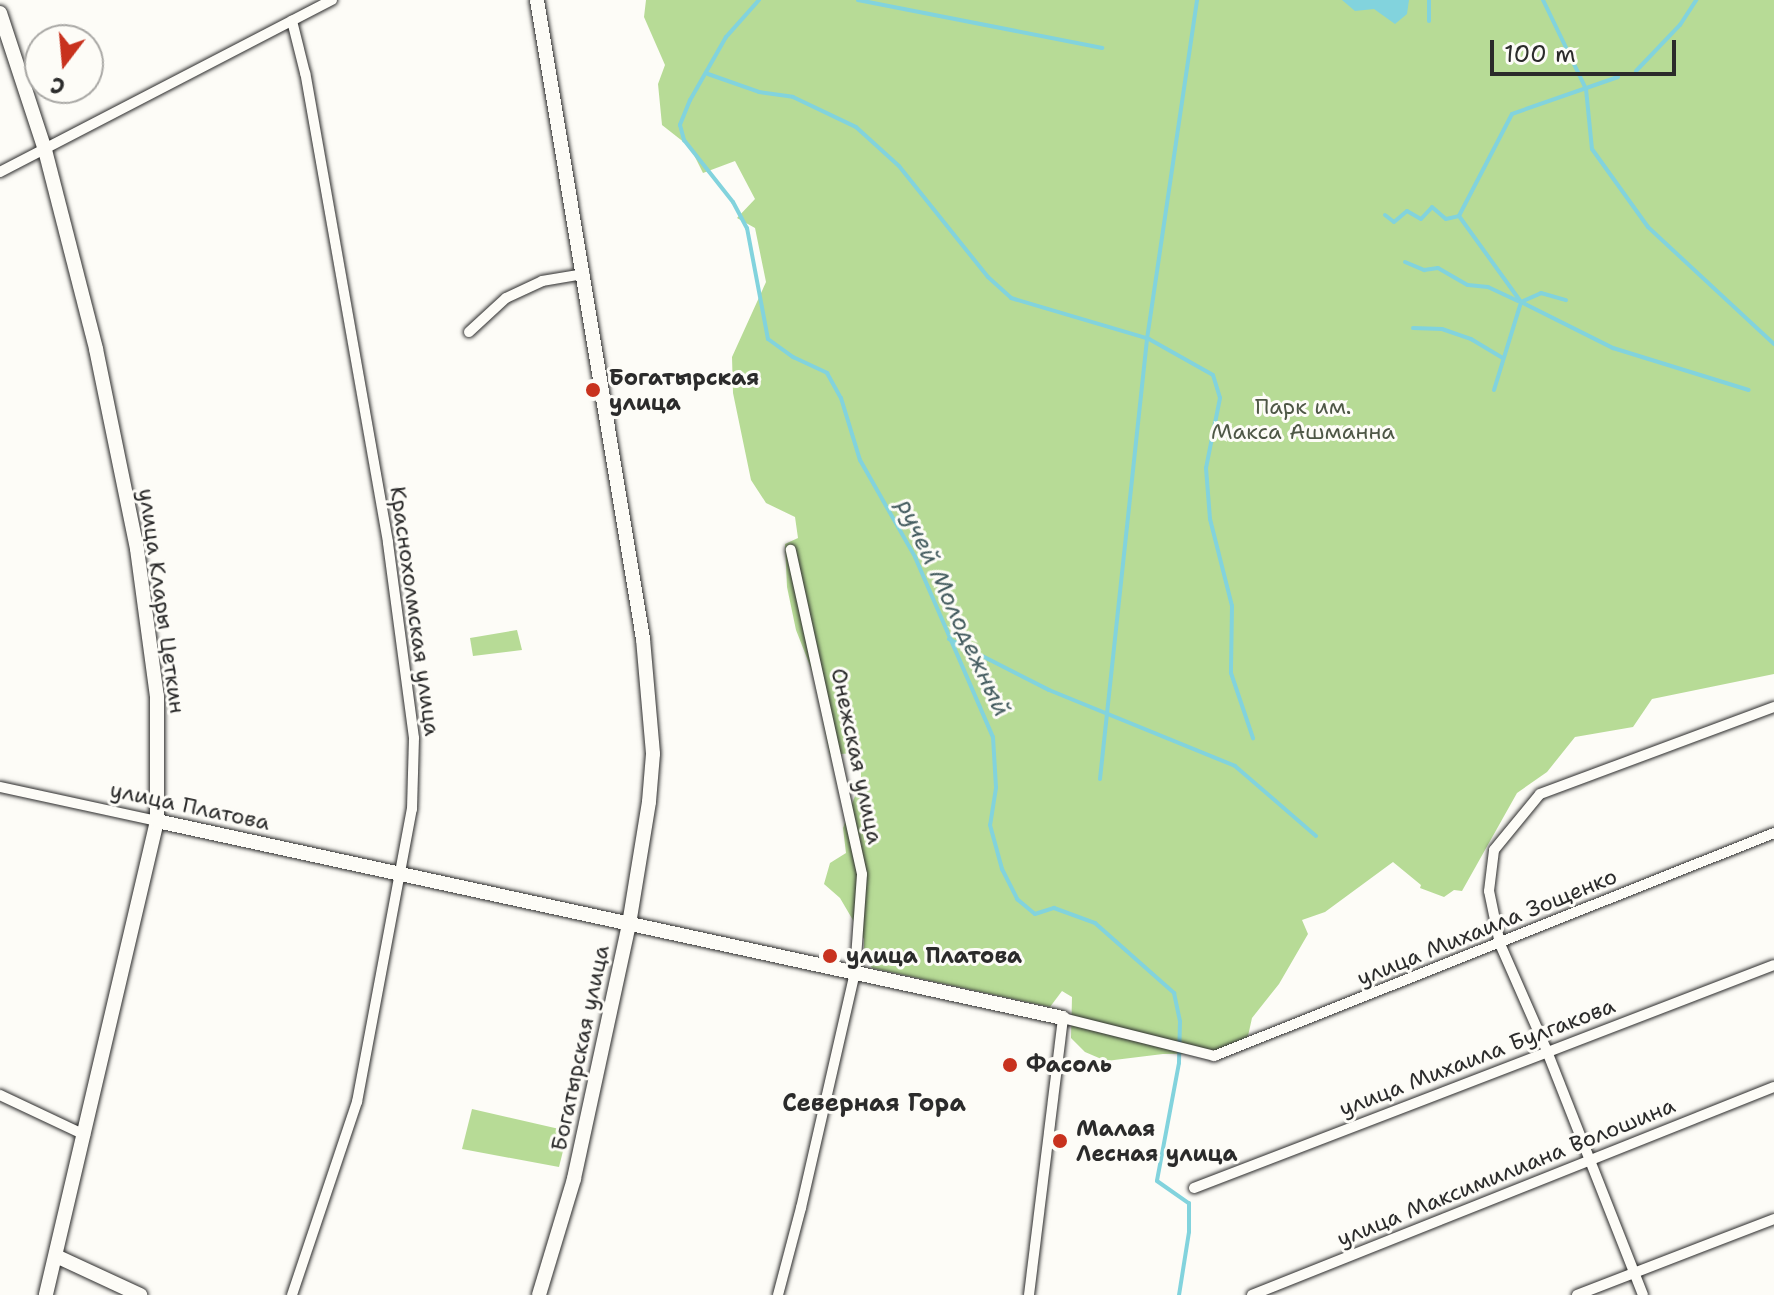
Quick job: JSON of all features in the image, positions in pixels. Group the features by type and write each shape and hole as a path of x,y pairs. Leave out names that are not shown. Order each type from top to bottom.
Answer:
{"street":[{"path":"0,172 332,0"},
{"name":"Богатырская улица","path":"537,0 643,639 652,720 649,802 629,924 571,1191 539,1295"},
{"name":"улица Клары Цеткин","path":"0,13 45,150 96,349 137,549 157,696 157,821 46,1295"},
{"name":"Краснохолмская улица","path":"292,21 305,73 388,542 414,738 412,809 357,1102 292,1295"},
{"path":"469,332 506,298 542,281 584,274"},
{"name":"Онежская улица","path":"778,1295 855,972 862,874 791,550"},
{"path":"1643,1295 1547,1051 1500,944 1489,891 1494,850 1540,794 1774,707"},
{"name":"улица Платова","path":"0,787 1063,1018 1214,1056"},
{"name":"улица Михаила Зощенко","path":"1214,1056 1774,833"},
{"name":"улица Михаила Булгакова","path":"1194,1188 1774,965"},
{"path":"1029,1295 1063,1018"},
{"name":"улица Максимилиана Волошина","path":"1252,1295 1774,1087"},
{"path":"0,1095 85,1135"},
{"path":"1577,1295 1774,1219"},
{"path":"56,1256 140,1295"}],"green space":[{"name":"Парк им. Макса Ашманна","path":"646,0 1774,0 1774,674 1652,699 1633,727 1575,737 1547,772 1517,793 1462,891 1454,890 1444,897 1420,888 1421,885 1393,862 1325,912 1302,920 1308,934 1279,984 1252,1018 1248,1036 1231,1053 1163,1054 1106,1061 1085,1052 1071,1038 1072,997 1062,991 1050,1007 872,968 864,954 864,939 840,898 824,884 830,863 846,853 843,828 861,780 861,766 852,753 830,755 814,676 796,630 787,587 785,544 798,538 795,517 766,503 751,480 733,393 732,357 766,282 755,228 737,218 755,199 735,161 703,173 690,147 662,125 658,84 665,65 644,17"},
{"path":"517,630 522,650 473,656 470,638"},
{"path":"472,1109 568,1131 559,1167 462,1149"}],"water":[{"path":"1342,0 1409,0 1407,14 1395,24 1374,9 1355,11"}],"waterway":[{"name":"ручей Молодежный","path":"759,0 726,37 690,100 680,125 684,140 733,202 747,228 768,339 793,357 827,373 841,398 860,460 915,557 993,737 996,788 990,825 1002,869 1017,899 1035,914 1054,908 1095,923 1174,993 1180,1021 1179,1063 1157,1181 1189,1203 1189,1232 1179,1295"},
{"path":"858,0 1102,48"},
{"path":"1100,779 1147,339 1197,0"},
{"path":"1429,0 1429,21"},
{"path":"1543,0 1586,89 1592,149 1648,227 1774,344"},
{"path":"1636,71 1680,25 1696,0"},
{"path":"708,74 759,92 793,97 856,127 899,166 988,277 1011,298 1149,339 1213,375 1220,398 1206,468 1210,519 1232,606 1231,673 1253,738"},
{"path":"1618,77 1512,114 1459,216 1521,302 1613,348 1749,390"},
{"path":"1385,215 1394,222 1407,211 1421,219 1432,207 1446,219 1459,216"},
{"path":"1405,262 1424,270 1438,268 1468,285 1488,287 1518,301"},
{"path":"1494,390 1521,302 1541,293 1566,300"},
{"path":"1413,328 1442,329 1471,339 1503,358"},
{"path":"949,639 1049,690 1235,766 1316,836"}],"place":[{"name":"Богатырская улица","path":"593,390"},
{"name":"улица Платова","path":"830,956"},
{"name":"Фасоль","path":"1010,1065"},
{"name":"Малая Лесная улица","path":"1060,1141"}],"district":[{"name":"Северная Гора","path":"874,1104"}]}
